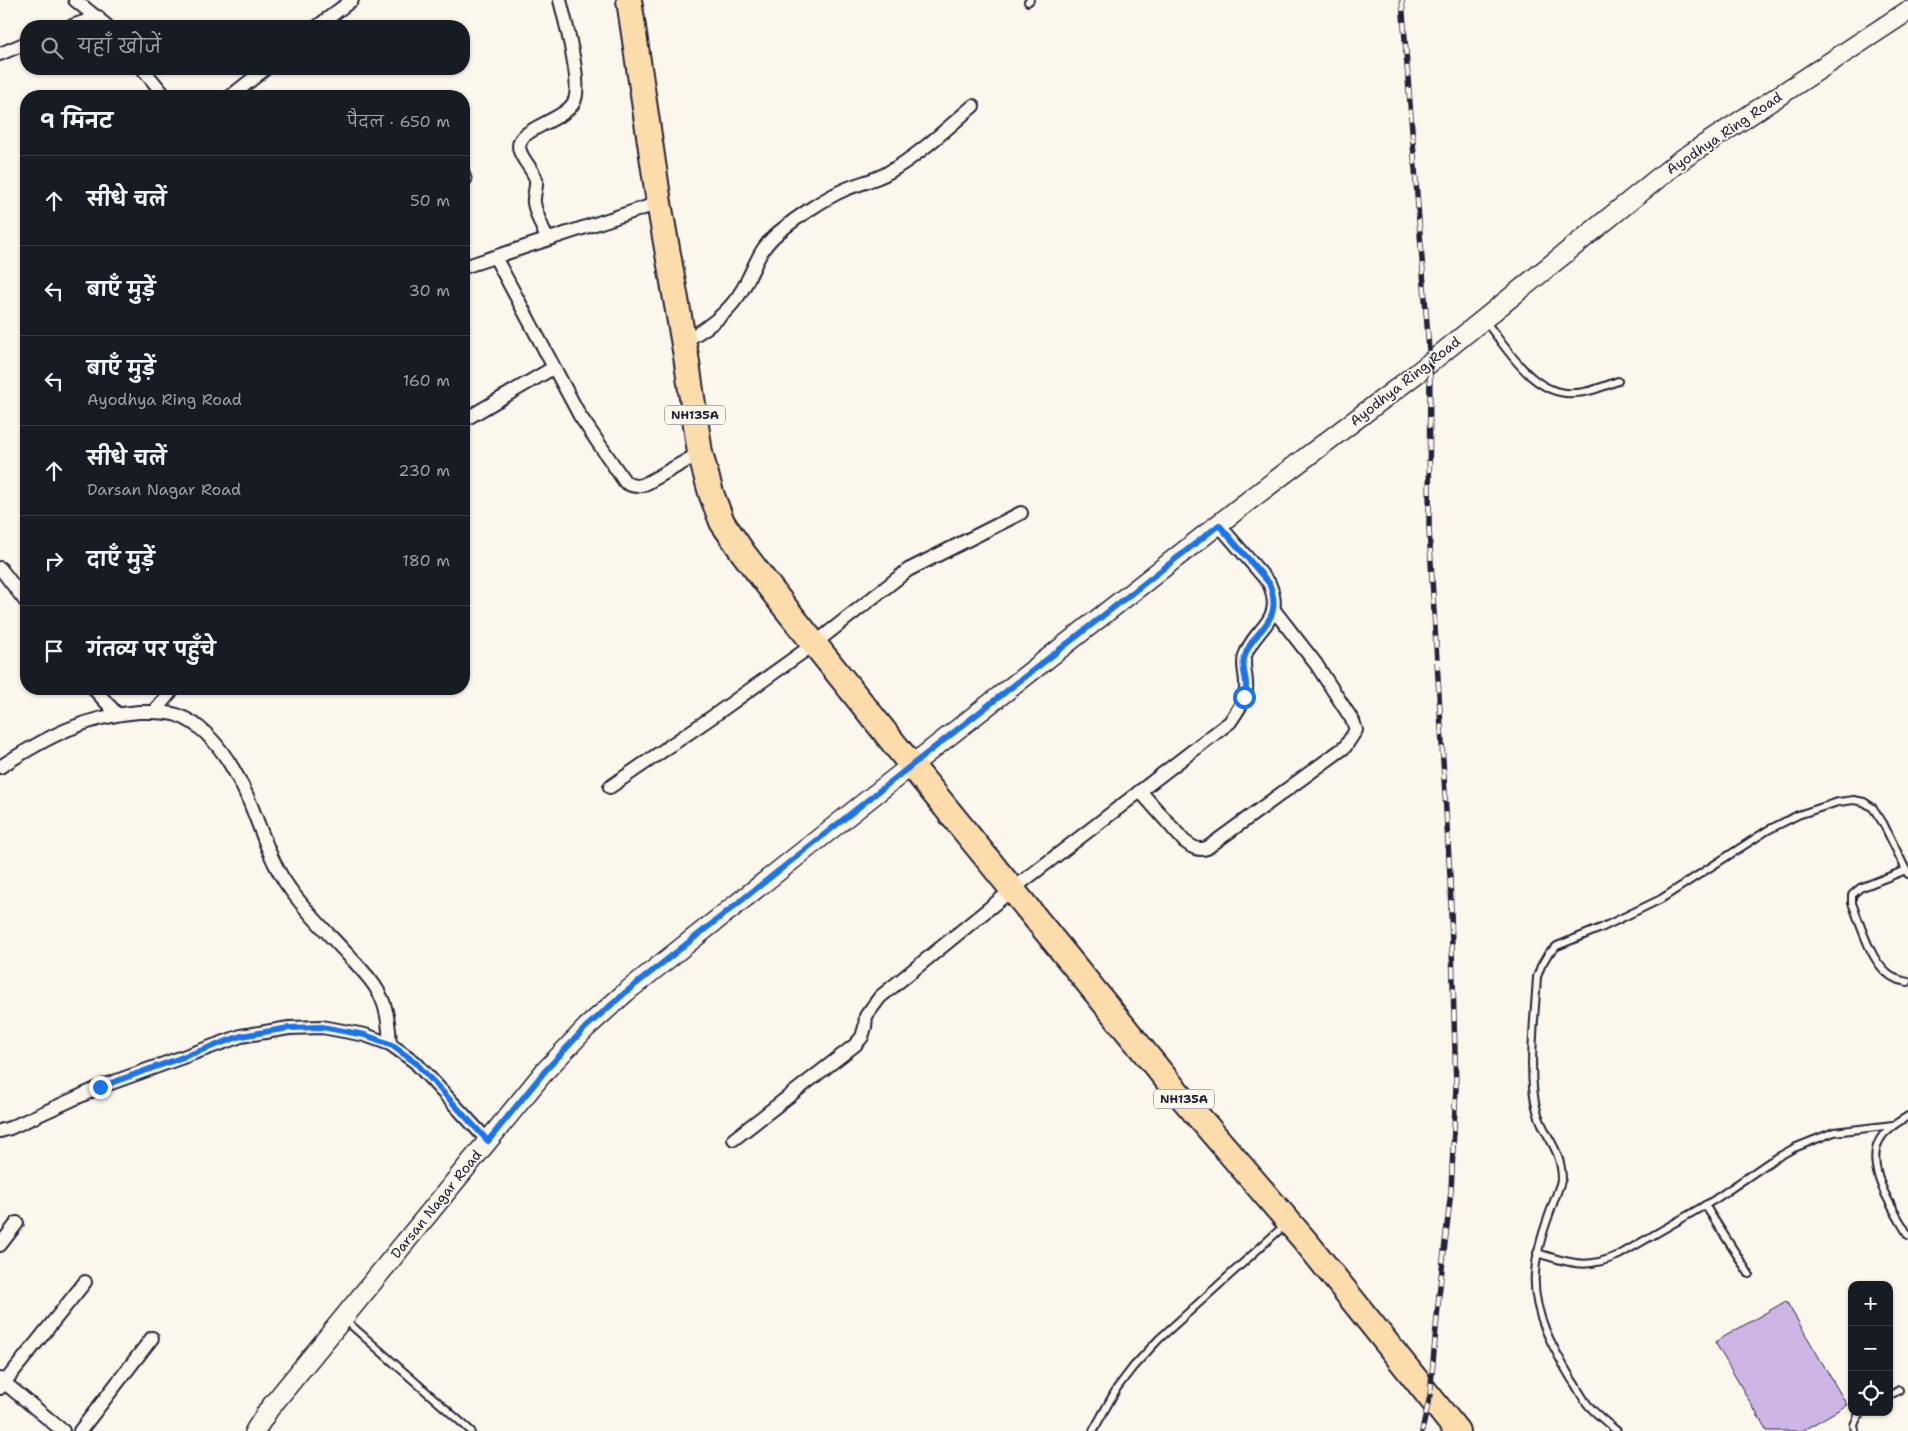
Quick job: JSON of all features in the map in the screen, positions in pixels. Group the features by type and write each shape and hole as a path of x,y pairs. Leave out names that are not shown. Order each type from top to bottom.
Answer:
{"highway":[{"name":"NH135A","path":"629,0 659,203 684,341 700,453 710,493 722,522 744,554 814,644 912,766 1168,1080 1288,1221 1457,1431"}],"street":[{"path":"75,0 101,20"},
{"path":"326,20 352,0"},
{"path":"547,239 534,205 536,182 534,174 520,154 520,146 524,136 569,108 575,101 577,93 575,72 560,0"},
{"name":"Ayodhya Ring Road","path":"912,766 1219,525 1416,374 1678,162 1908,11"},
{"path":"89,20 98,17"},
{"path":"0,54 20,46"},
{"path":"148,75 160,90"},
{"path":"239,90 257,75"},
{"path":"684,341 712,325 725,313 748,279 760,252 782,230 845,189 888,173 908,160 972,106"},
{"path":"470,266 659,203"},
{"path":"494,257 580,416 625,482 631,486 639,487 700,453"},
{"path":"470,416 553,368"},
{"path":"610,787 712,718 814,644 908,570 1021,513"},
{"path":"1140,791 1184,841 1200,850 1207,848 1345,747 1356,730 1353,721 1316,664 1274,610 1269,583 1219,525"},
{"path":"0,568 20,594"},
{"path":"734,1139 855,1045 862,1036 866,1016 880,997 1013,889 1230,722 1244,697 1247,684 1243,666 1244,658 1248,649 1264,630 1274,610"},
{"path":"100,695 117,714"},
{"path":"155,711 169,695"},
{"path":"0,767 36,744 80,724 117,714 155,711 176,715 195,725 216,744 232,769 247,796 273,861 289,888 370,979 382,999 388,1021 390,1044"},
{"name":"Darsan Nagar Road","path":"255,1431 269,1409 342,1318 545,1071 593,1021 678,950 912,766"},
{"path":"0,1131 100,1087 241,1036 289,1028 322,1027 365,1035 390,1044 415,1062 488,1141"},
{"path":"0,1245 17,1223"},
{"path":"63,1431 1,1383 85,1282"},
{"path":"80,1431 152,1338"}],"lane":[{"path":"1484,319 1524,370 1535,381 1572,394 1594,390 1618,381"},
{"path":"1617,1431 1587,1404 1557,1354 1544,1326 1537,1297 1534,1275 1537,1253 1562,1178 1562,1166 1557,1152 1542,1125 1537,1111 1533,1088 1536,977 1548,954 1557,946 1601,928 1661,899 1768,830 1798,815 1838,802 1854,800 1864,802 1873,808 1883,823 1907,872 1860,888 1852,895 1852,903 1877,961 1886,972 1896,979 1908,982"},
{"path":"1908,1116 1893,1125 1882,1136 1877,1146 1875,1160 1878,1178 1887,1199 1908,1235"},
{"path":"1537,1253 1572,1264 1603,1262 1619,1255 1705,1205 1770,1161 1794,1148 1834,1132 1893,1125"},
{"path":"1705,1205 1748,1274"},
{"path":"1093,1431 1117,1388 1133,1367 1153,1346 1288,1221"},
{"path":"342,1318 471,1431"},
{"path":"1893,1394 1900,1390"},
{"path":"1855,1431 1854,1425 1858,1416"}],"building":[{"path":"1786,1301 1847,1405 1802,1431 1767,1431 1715,1342"}],"railway":[{"path":"1402,0 1430,363 1429,529 1450,876 1456,1087 1451,1191 1430,1396 1422,1431"}],"route":[{"path":"100,1087 241,1036 289,1028 322,1027 365,1035 390,1044 415,1062 488,1141 545,1071 586,1027 626,992 1219,525 1269,583 1272,591 1274,610 1264,630 1248,649 1244,658 1243,666 1247,684 1244,697"}]}
